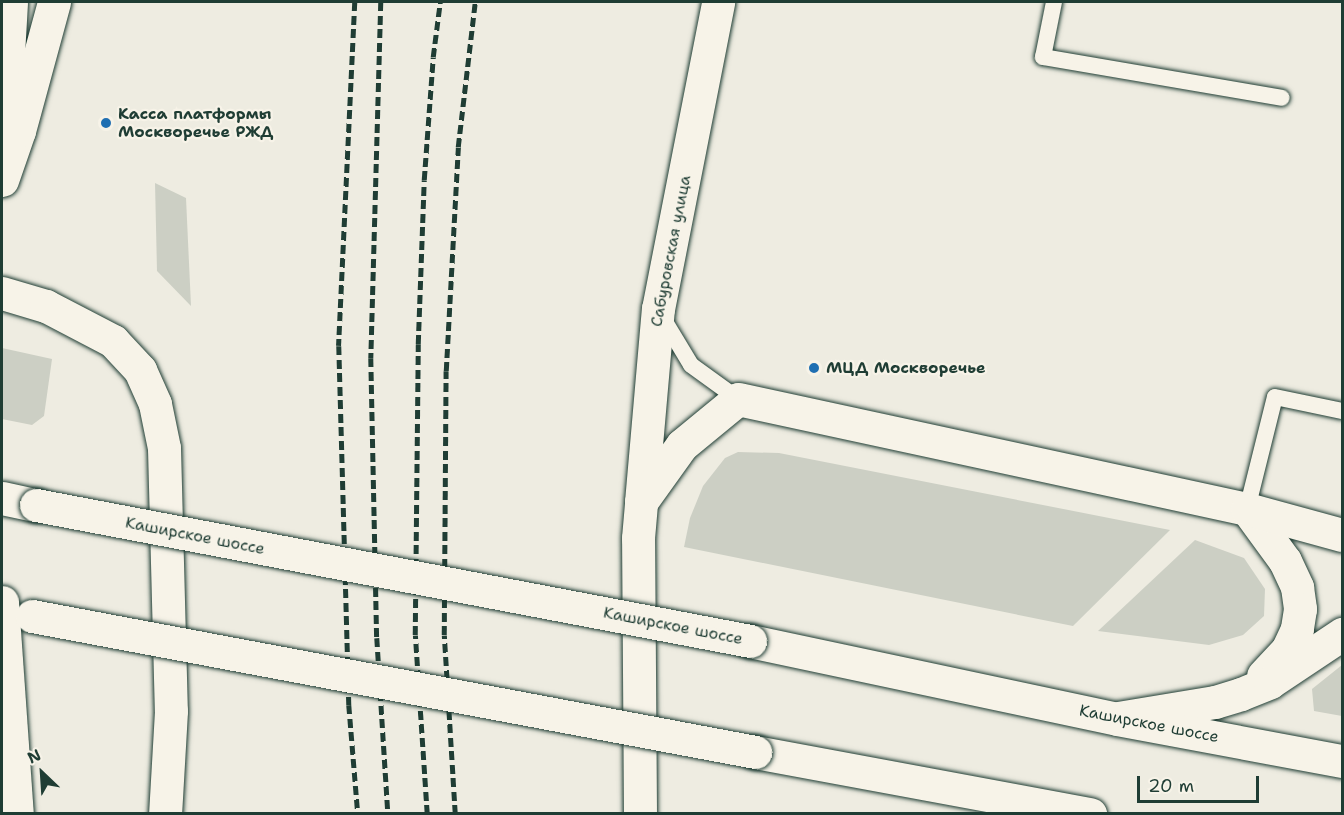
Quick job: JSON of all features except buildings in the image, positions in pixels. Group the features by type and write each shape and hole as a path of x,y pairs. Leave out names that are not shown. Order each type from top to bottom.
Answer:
{"main road":[{"path":"2,179 11,2"},
{"path":"2,179 19,131 54,2"},
{"name":"Сабуровская улица","path":"639,813 638,538 658,309 718,2"},
{"path":"2,293 46,306 113,340 140,370 155,404 164,448 171,711 165,813"},
{"path":"641,502 682,445 738,399 1247,509 1342,535"},
{"name":"Каширское шоссе","path":"2,498 750,641 1118,718 1342,761"},
{"path":"1241,694 1266,673 1287,650 1297,629 1300,609 1297,587 1285,561 1247,509"},
{"path":"2,602 17,813"},
{"path":"17,613 1080,812"},
{"path":"1118,718 1215,702 1241,694 1270,682 1342,634"}],"lane":[{"path":"1054,2 1043,57 1282,98"},
{"path":"658,309 691,365 738,399"},
{"path":"1247,509 1275,397 1342,411"}],"shaded area":[{"path":"155,183 186,198 191,306 157,271"},
{"path":"2,348 52,359 44,416 32,425 2,419"},
{"path":"738,452 779,453 1170,530 1073,626 684,547 690,518 703,486 725,458"},
{"path":"1195,540 1244,558 1265,589 1264,616 1243,635 1209,645 1098,631"},
{"path":"1342,665 1342,716 1314,711 1312,689"}],"railway":[{"path":"355,2 339,346 349,705 358,814"},
{"path":"381,2 371,358 377,638 388,814"},
{"path":"427,814 415,635 418,344 424,180 433,57 440,2"},
{"path":"455,814 444,635 446,371 458,147 475,2"}],"place":[{"name":"Касса платформы Москворечье РЖД","path":"106,123"},
{"name":"МЦД Москворечье","path":"814,368"}]}
